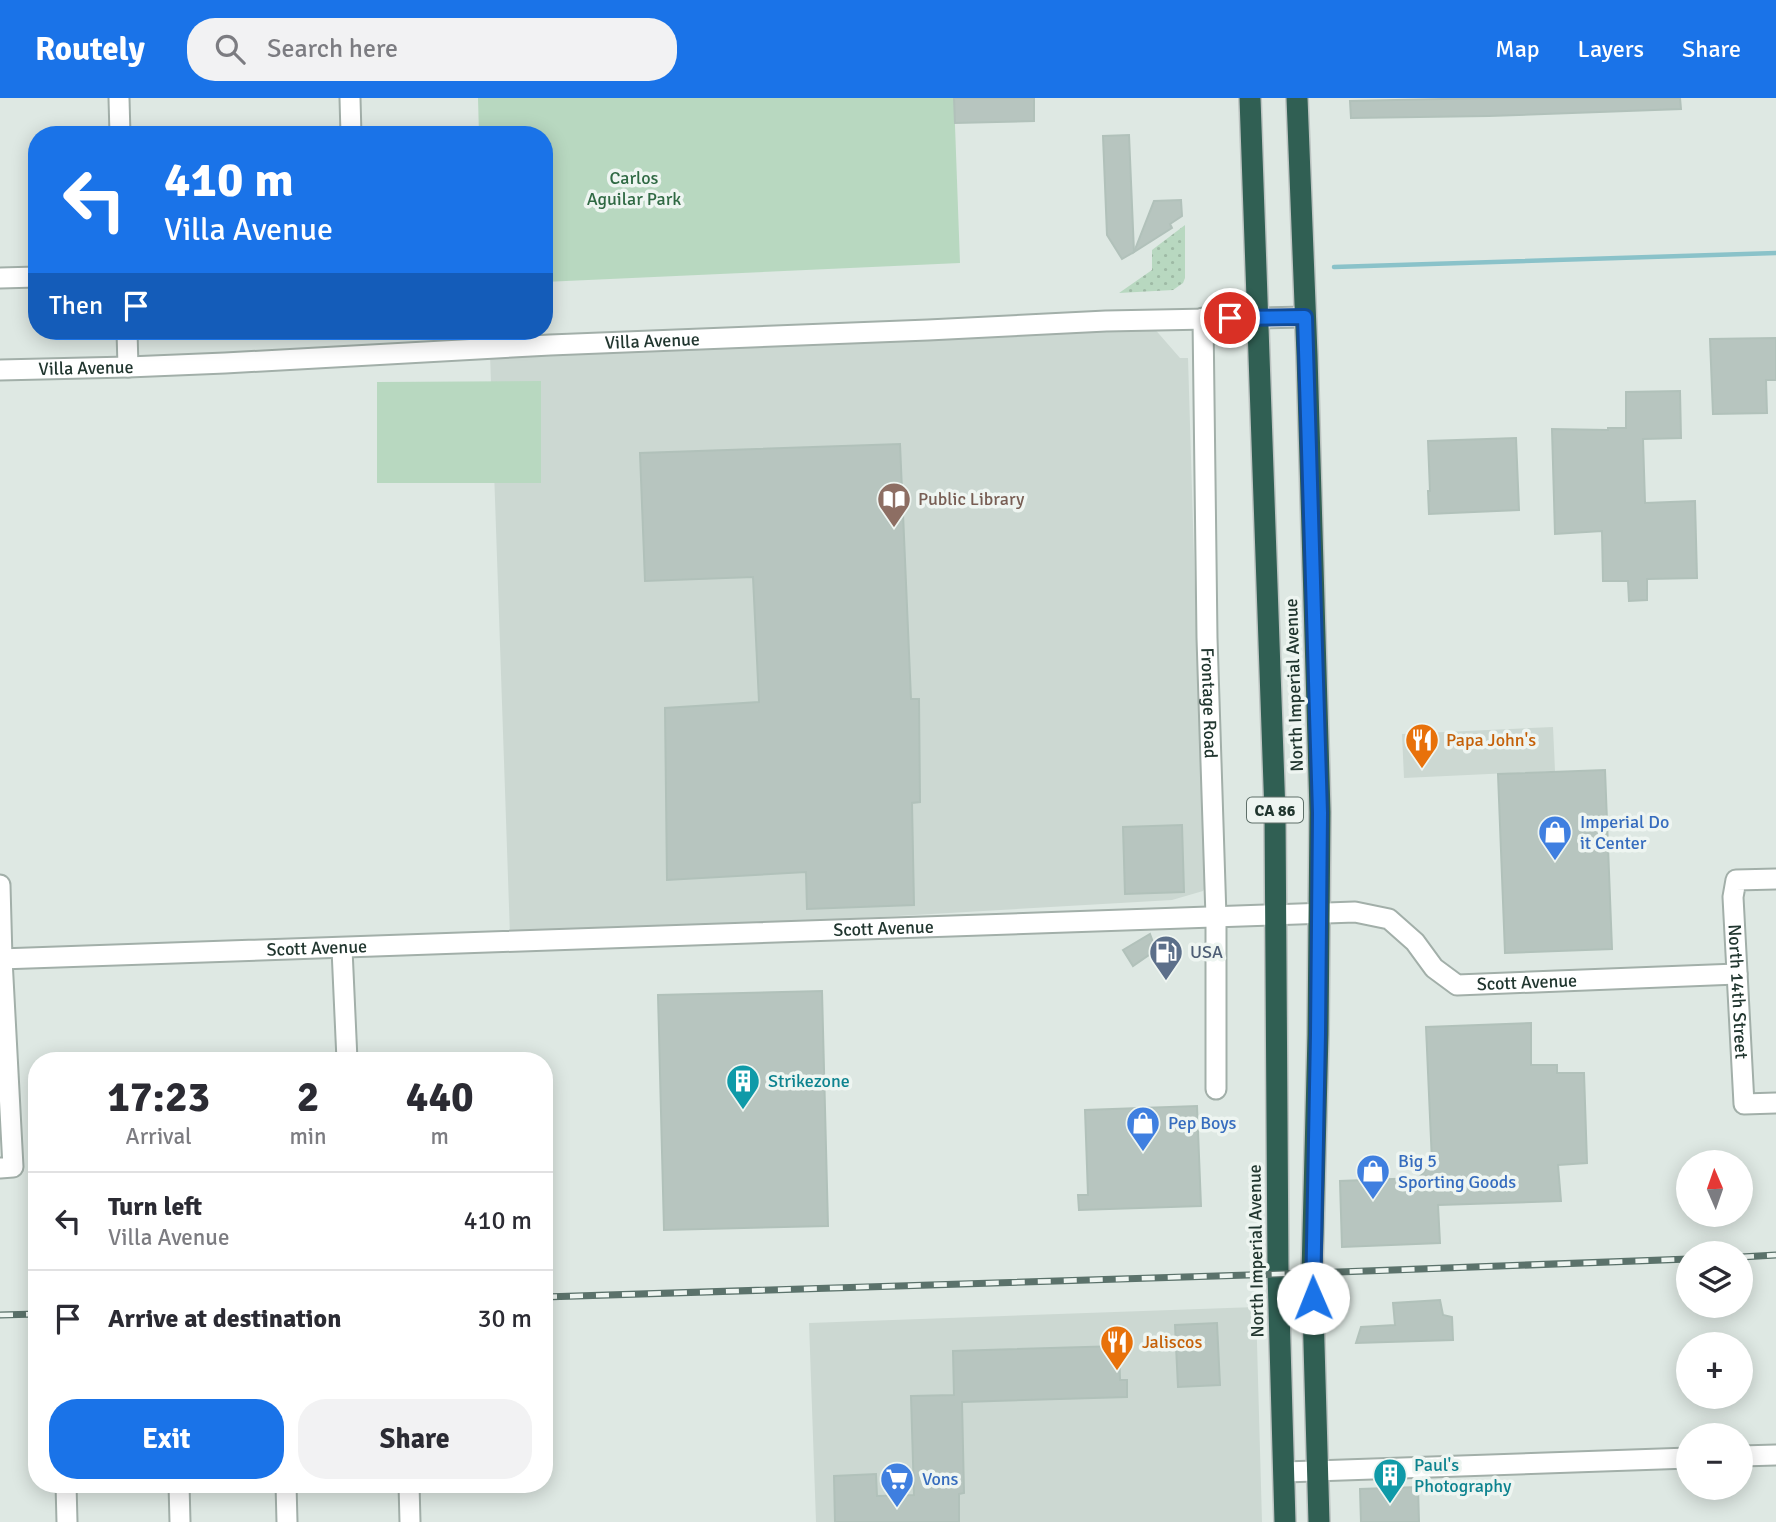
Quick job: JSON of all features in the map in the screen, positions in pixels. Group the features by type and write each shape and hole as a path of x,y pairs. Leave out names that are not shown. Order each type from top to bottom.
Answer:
{"highway":[{"name":"North Imperial Avenue","path":"1250,98 1275,814 1278,1273 1285,1522"},
{"name":"North Imperial Avenue","path":"1297,98 1320,813 1312,1273 1319,1522"}],"street":[{"path":"118,98 120,126"},
{"path":"350,98 351,126"},
{"path":"0,278 28,277"},
{"name":"Villa Avenue","path":"0,370 128,367 550,345 1106,321 1305,317"},
{"name":"Frontage Road","path":"1203,318 1207,638 1216,917 1216,1089"},
{"path":"127,340 128,367"},
{"name":"North 14th Street","path":"1776,878 1736,880 1733,897 1744,1104 1776,1103"},
{"path":"0,885 7,1167"},
{"name":"Scott Avenue","path":"1,959 1354,912 1389,919 1415,942 1434,968 1457,985 1737,974"},
{"path":"342,948 346,1052"},
{"path":"1753,1456 1776,1455"},
{"path":"1285,1472 1676,1458"},
{"path":"66,1493 66,1522"},
{"path":"179,1493 180,1522"},
{"path":"286,1493 287,1522"},
{"path":"408,1493 410,1522"}],"shaded area":[{"path":"1146,319 1180,358 1188,358 1196,624 1212,874 1203,891 1172,900 510,936 490,354"},
{"path":"1553,727 1555,771 1404,778 1402,734"},
{"path":"1256,1307 1262,1522 816,1522 809,1323"}],"green space":[{"name":"Carlos Aguilar Park","path":"478,98 954,98 960,263 553,282 553,126 479,126"},
{"path":"1185,225 1183,283 1173,290 1119,293 1152,270 1152,250"},
{"path":"541,381 541,483 377,483 377,382"}],"building":[{"path":"954,98 1034,98 1034,121 955,123"},
{"path":"1680,98 1681,109 1351,118 1350,101"},
{"path":"1129,135 1134,252 1122,259 1107,235 1103,136"},
{"path":"1181,200 1182,216 1170,224 1172,228 1134,252 1154,201"},
{"path":"1776,338 1776,380 1766,380 1767,413 1713,414 1710,339"},
{"path":"1680,391 1681,438 1643,439 1645,503 1695,501 1697,578 1647,579 1647,600 1629,601 1628,581 1603,581 1602,531 1555,534 1552,429 1626,428 1626,392"},
{"path":"1516,438 1519,510 1429,514 1428,441"},
{"path":"900,444 911,699 919,699 920,802 912,803 914,905 807,909 806,872 667,880 665,708 759,702 753,577 645,581 640,453"},
{"name":"Imperial Do it Center","path":"1605,770 1612,949 1505,953 1498,774"},
{"path":"1182,825 1184,892 1125,894 1123,827"},
{"path":"1150,934 1156,950 1133,966 1123,950"},
{"name":"Strikezone","path":"822,991 828,1226 664,1230 658,995"},
{"path":"1531,1023 1531,1065 1557,1065 1557,1073 1584,1073 1587,1163 1558,1165 1561,1201 1438,1205 1440,1243 1342,1247 1340,1181 1419,1178 1432,1162 1426,1027"},
{"name":"Pep Boys","path":"1197,1106 1201,1206 1079,1210 1078,1195 1088,1195 1085,1110"},
{"path":"1440,1300 1443,1315 1452,1317 1453,1340 1356,1343 1361,1327 1395,1325 1393,1303"},
{"path":"1217,1323 1220,1385 1178,1387 1175,1325"},
{"path":"1119,1346 1120,1380 1127,1380 1127,1397 962,1402 964,1493 959,1494 959,1522 835,1522 834,1476 876,1474 877,1496 914,1495 911,1396 954,1395 953,1351"},
{"name":"Paul's Photography","path":"1418,1487 1419,1522 1361,1522 1360,1489"}],"waterway":[{"path":"1334,267 1776,253"}],"railway":[{"path":"1753,1256 1776,1255"},
{"path":"553,1297 1676,1259"},
{"path":"0,1315 28,1314"}],"place":[{"name":"Public Library","path":"894,529"},
{"name":"Papa John's","path":"1422,770"},
{"name":"Imperial Do it Center","path":"1555,862"},
{"name":"USA","path":"1166,982"},
{"name":"Strikezone","path":"743,1111"},
{"name":"Pep Boys","path":"1143,1153"},
{"name":"Big 5 Sporting Goods","path":"1373,1201"},
{"name":"Jaliscos","path":"1117,1372"},
{"name":"Paul's Photography","path":"1390,1505"},
{"name":"Vons","path":"897,1509"}],"route":[{"path":"1230,318 1305,317 1320,813 1313,1298"}]}
